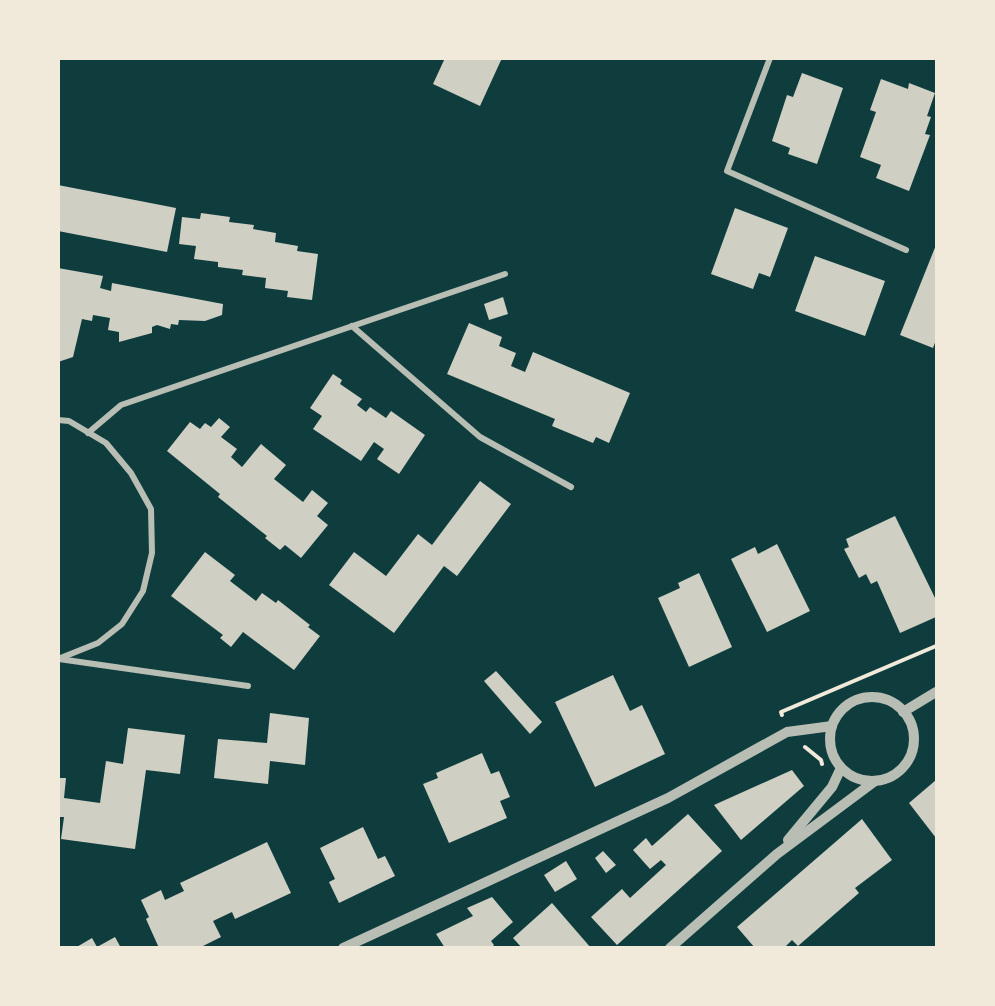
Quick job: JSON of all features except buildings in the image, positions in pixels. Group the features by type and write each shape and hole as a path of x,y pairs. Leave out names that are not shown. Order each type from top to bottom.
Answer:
{"street":[{"path":"770,58 727,171 906,250"},
{"path":"88,433 120,405 505,274"},
{"path":"352,326 480,437 571,487"},
{"path":"58,420 69,422 106,443 131,473 151,509 152,553 142,591 122,624 98,643 58,659"},
{"path":"58,659 248,687"},
{"path":"903,712 936,692"},
{"path":"864,698 878,698 892,703 903,712 914,735 913,749 908,761 899,771 888,778 875,781 851,776 841,768 831,748 830,737 832,726 839,713 850,703 864,698"},
{"path":"343,948 668,798 787,732 832,726"},
{"path":"777,854 832,787 841,768"},
{"path":"669,948 777,854 875,781"}],"path":[{"path":"832,787 820,760 787,732 781,712 936,646"}]}
